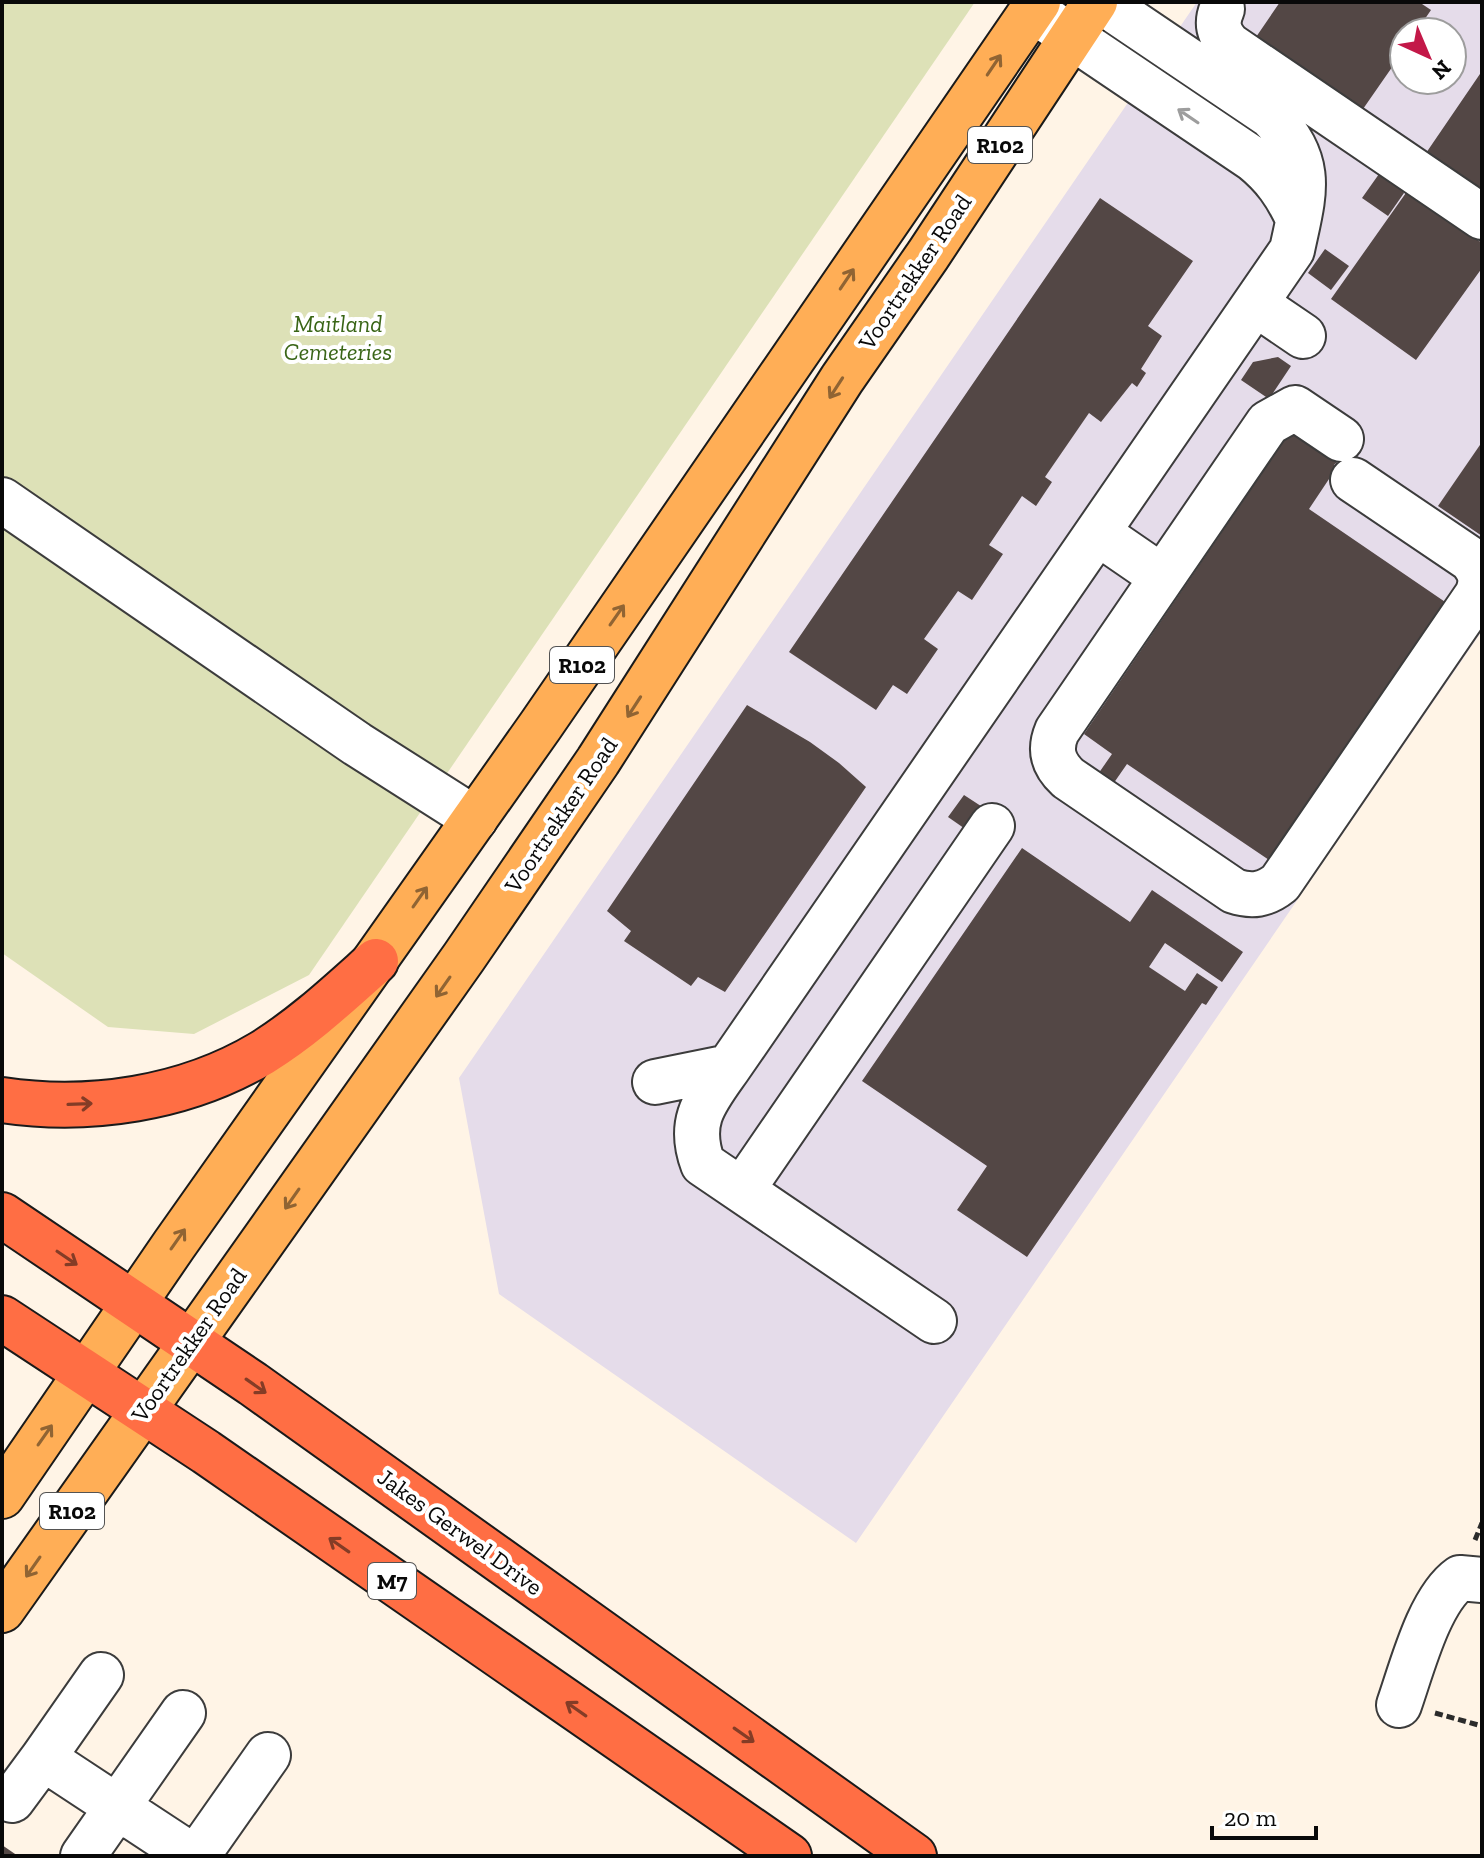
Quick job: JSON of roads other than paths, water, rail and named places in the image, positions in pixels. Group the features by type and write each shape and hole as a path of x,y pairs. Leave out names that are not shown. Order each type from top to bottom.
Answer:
{"highway":[{"path":"2,1100 57,1105 106,1103 154,1095 208,1078 243,1063 280,1041 376,961"},
{"name":"Jakes Gerwel Drive","path":"2,1215 266,1393 914,1856"},
{"name":"M7","path":"2,1318 206,1452 789,1856"}],"main road":[{"name":"R102","path":"2,1496 475,819 1035,6"},
{"name":"Voortrekker Road","path":"2,1610 464,957 605,751 842,379 1084,19"}],"lane":[{"path":"934,1321 703,1164 696,1136 698,1119 704,1102 1292,250 1302,205 1303,177 1301,163 1284,130 1271,116 1102,2"},
{"path":"1035,6 1084,19 1260,165 1280,185 1298,219"},
{"path":"1222,9 1218,27 1229,45 1482,217"},
{"path":"1256,304 1303,336"},
{"path":"1341,439 1295,408 1268,423 1057,731 1052,749 1059,769 1068,778 1234,891 1246,895 1270,891 1280,883 1481,586 1477,566 1470,559 1353,480"},
{"path":"2,500 357,744 475,819"},
{"path":"1098,533 1162,577"},
{"path":"742,1190 992,826"},
{"path":"655,1082 729,1067"},
{"path":"1399,1705 1440,1598 1460,1578 1482,1580"},
{"path":"12,1800 101,1675"},
{"path":"83,1856 183,1713"},
{"path":"43,1758 194,1856 268,1755"}],"park label":[{"name":"Maitland Cemeteries","path":"338,338"}]}
